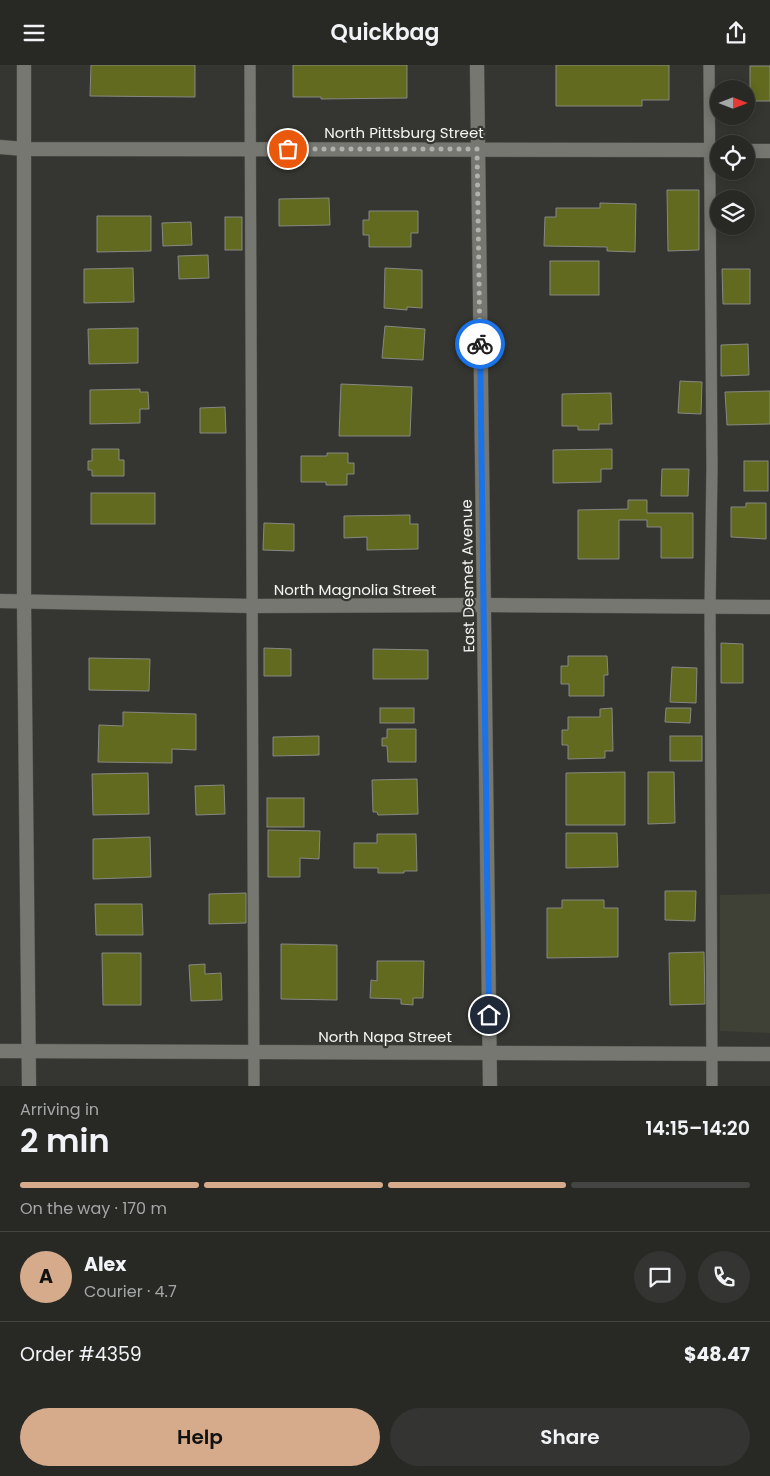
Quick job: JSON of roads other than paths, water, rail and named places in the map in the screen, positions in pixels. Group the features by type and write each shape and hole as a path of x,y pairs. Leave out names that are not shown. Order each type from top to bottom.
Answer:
{"street":[{"path":"24,65 24,601 29,1086"},
{"name":"East Desmet Avenue","path":"477,65 490,1086"},
{"name":"North Pittsburg Street","path":"0,147 24,149 710,150"},
{"path":"755,151 770,151"},
{"name":"North Magnolia Street","path":"0,601 253,606 770,607"},
{"name":"North Napa Street","path":"0,1051 770,1054"}],"lane":[{"path":"250,65 254,1086"},
{"path":"709,65 713,135"},
{"path":"712,1086 710,607 714,180"}]}
